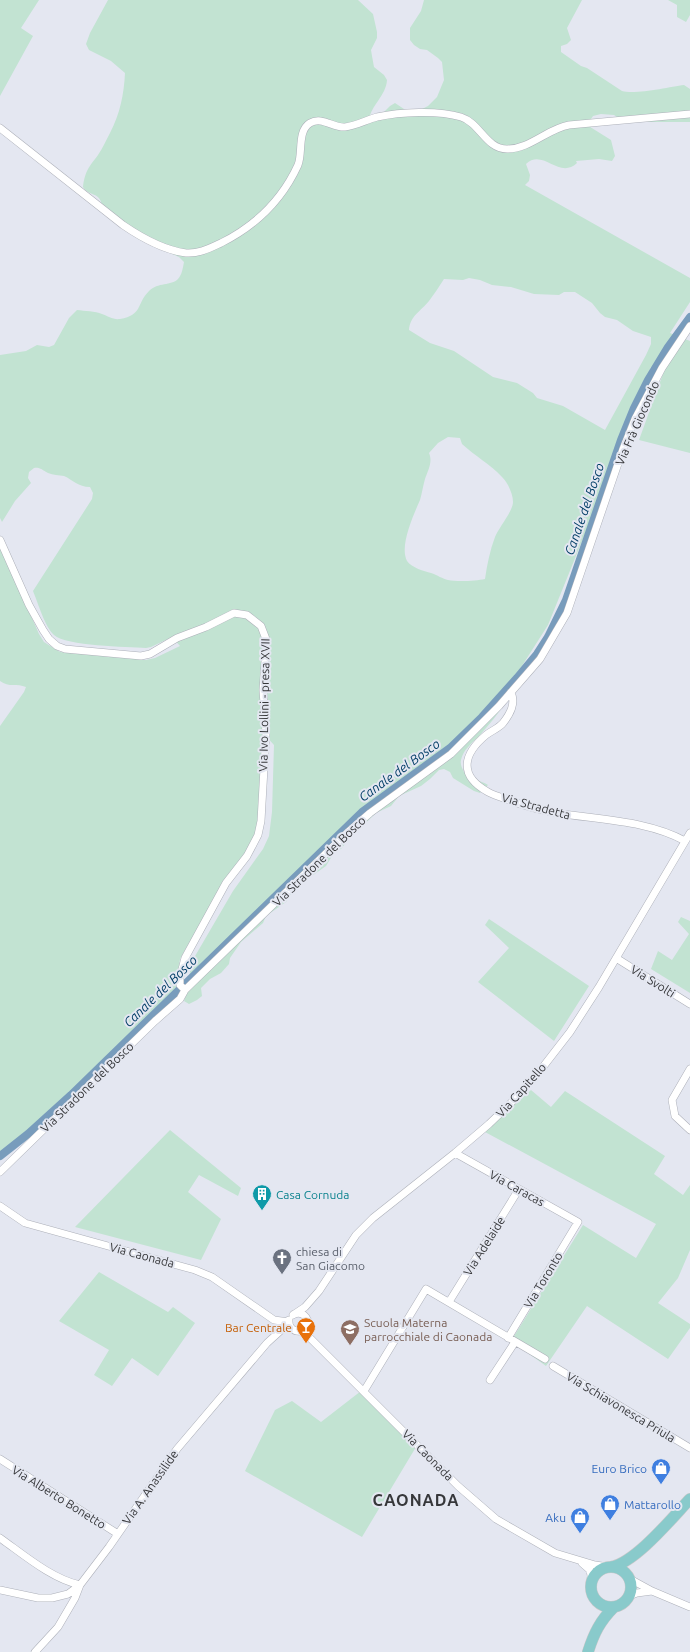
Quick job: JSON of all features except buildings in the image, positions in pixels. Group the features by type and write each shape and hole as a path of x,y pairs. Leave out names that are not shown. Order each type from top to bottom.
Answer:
{"main road":[{"path":"596,1629 596,1600 592,1592 592,1581 598,1572 610,1567 618,1566 639,1551 690,1499"},
{"path":"588,1652 596,1629 614,1607 624,1603 629,1596 631,1590 629,1577 639,1551"},
{"path":"610,1567 622,1570 629,1577"},
{"path":"596,1600 606,1606 614,1607"}],"street":[{"path":"0,128 123,225 138,235 170,249 188,253 200,252 226,241 256,221 268,210 298,165 301,157 302,136 305,128 309,123 316,121 324,121 340,127 403,113 446,114 461,117 470,122 491,143 506,149 526,145 558,127 568,124 690,114"},
{"name":"Via Frà Giocondo","path":"597,527 623,449 635,419 662,368 690,326"},
{"name":"Via Stradone del Bosco","path":"0,1172 155,1021 180,999 184,988 347,833 370,813 451,754 482,724 540,659 567,613 597,527"},
{"name":"Via Ivo Lollini - presa XVII","path":"0,540 29,605 43,630 49,639 65,649 141,656 150,654 177,638 206,627 234,613 248,615 261,626 264,632 266,647 263,690 266,733 261,821 258,835 247,856 226,883 185,958 181,969 184,988"},
{"name":"Via Stradetta","path":"511,692 514,698 512,708 501,724 486,735 469,754 467,765 468,775 479,786 489,793 520,804 573,816 663,830 688,837"},
{"name":"Via Capitello","path":"290,1319 305,1307 319,1291 356,1235 392,1202 455,1153 505,1108 539,1072 570,1032 688,837"},
{"name":"Via Svolti","path":"616,958 690,1004"},
{"path":"690,1068 672,1100 675,1116 690,1130"},
{"name":"Via Caracas","path":"455,1153 578,1222"},
{"name":"Via Adelaide","path":"449,1302 519,1189"},
{"name":"Via Caonada","path":"0,1206 25,1223 195,1270 212,1277 274,1320 290,1319 298,1313 302,1314 306,1317 311,1339"},
{"name":"Via Toronto","path":"490,1380 578,1222"},
{"path":"364,1391 426,1289 545,1359"},
{"path":"305,1307 304,1312 306,1317"},
{"name":"Via Caonada","path":"290,1319 290,1327 311,1339 458,1486 496,1520 555,1553 580,1561 610,1567"},
{"name":"Via A. Anassilide","path":"0,1590 38,1598 52,1598 68,1594 80,1585 90,1574 177,1449 267,1343 290,1319"},
{"path":"281,1330 299,1331 307,1325"},
{"name":"Via Schiavonesca Priula","path":"553,1366 690,1448"},
{"name":"Via Alberto Bonetto","path":"0,1459 118,1534"},
{"path":"0,1538 55,1576 65,1581 80,1585 75,1598 58,1627 35,1652"},
{"path":"580,1561 590,1570 592,1581"},
{"path":"629,1577 652,1591 690,1607"},
{"path":"629,1596 637,1593 652,1591"}],"green space":[{"path":"0,0 39,0 21,28 33,36 0,96"},
{"path":"108,0 358,0 373,14 377,32 377,38 371,50 374,67 384,75 387,80 384,91 370,115 369,120 374,122 395,103 407,111 418,111 428,106 437,97 444,80 442,62 427,50 420,49 414,45 410,40 410,28 421,11 424,0 582,0 567,28 571,40 567,44 561,46 561,52 622,91 635,92 684,85 690,89 690,122 636,122 623,121 614,115 601,114 593,116 587,125 611,140 615,156 612,161 599,159 576,161 577,163 570,167 564,168 557,167 539,159 532,160 526,164 530,175 529,181 525,185 690,278 690,302 670,333 690,341 690,453 639,440 664,371 651,367 610,461 595,509 548,625 520,669 508,683 504,695 506,701 486,728 468,747 462,756 461,763 464,772 470,777 488,785 480,793 474,791 453,778 450,772 444,769 439,770 421,786 399,796 391,806 376,813 349,839 341,849 335,851 326,866 302,883 293,891 286,902 266,916 263,923 241,942 230,958 229,964 221,973 210,979 201,988 202,996 189,1004 184,1001 188,989 191,963 233,891 263,849 269,836 272,812 274,745 263,733 258,833 224,885 180,959 175,994 35,1128 0,1155 0,726 26,687 10,685 0,681 0,545 39,634 44,642 60,652 146,660 155,658 180,646 172,637 146,648 83,644 61,639 54,635 48,626 33,591 92,499 93,493 90,487 79,485 64,476 50,474 39,468 34,468 29,472 28,478 31,483 15,501 2,522 0,518 0,355 26,351 37,345 49,347 54,345 69,318 77,310 96,312 117,319 132,315 136,312 149,291 156,286 172,283 178,279 184,262 179,257 138,239 102,206 101,201 97,196 88,192 83,187 88,170 101,150 119,111 124,89 125,73 111,61 89,50 86,44 90,33","holes":["469,278 480,280 492,285 511,287 534,294 559,295 564,292 575,292 592,303 605,317 617,320 633,331 651,337 651,344 646,355 605,430 563,406 537,398 533,393 517,383 493,377 454,351 430,343 409,330 411,321 429,301 444,279 463,280","448,437 460,438 462,444 493,468 504,479 511,492 513,502 511,510 493,542 485,579 472,581 452,581 412,566 407,561 405,555 408,530 420,500 430,466 429,453 438,443"]},
{"path":"668,0 690,0 690,15 686,22 677,17 677,5"},
{"path":"681,917 690,921 690,993 651,969 658,951 672,960 689,934 678,922"},
{"path":"489,919 589,986 554,1041 478,982 509,948 485,925"},
{"path":"531,1090 551,1107 565,1091 665,1156 654,1174 683,1195 690,1185 690,1250 678,1278 658,1303 690,1324 690,1328 668,1359 587,1306 546,1366 511,1341 583,1225 636,1258 656,1224 485,1132"},
{"path":"170,1130 241,1188 238,1196 199,1175 188,1192 221,1219 201,1260 75,1227"},
{"path":"99,1272 168,1312 173,1307 195,1323 158,1376 132,1358 112,1386 94,1375 109,1350 59,1321"},
{"path":"361,1391 416,1447 362,1537 245,1471 275,1410 292,1401 321,1422"}],"waterway":[{"name":"Canale del Bosco","path":"0,1156 28,1134 71,1095 362,812 450,748 482,717 537,654 548,637 566,600 621,440 634,408 648,380 668,347 690,317"}],"place":[{"name":"Casa Cornuda","path":"262,1211"},
{"name":"chiesa di San Giacomo","path":"282,1275"},
{"name":"Bar Centrale","path":"306,1344"},
{"name":"Scuola Materna parrocchiale di Caonada","path":"350,1346"},
{"name":"Euro Brico","path":"661,1485"},
{"name":"Mattarollo","path":"610,1521"},
{"name":"Aku","path":"580,1534"}],"district":[{"name":"CAONADA","path":"416,1500"}]}
